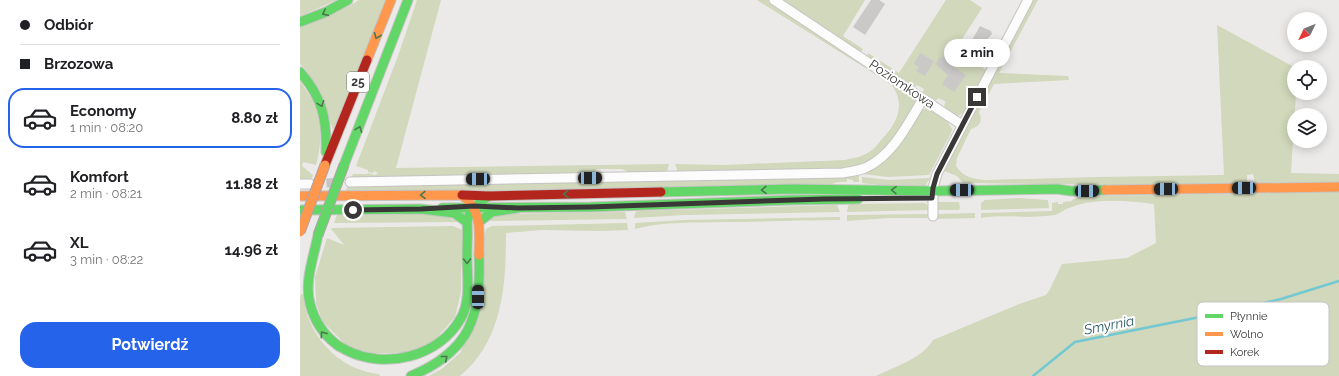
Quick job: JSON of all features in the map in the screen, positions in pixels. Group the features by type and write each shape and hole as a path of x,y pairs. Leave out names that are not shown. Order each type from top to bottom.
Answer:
{"main road":[{"path":"300,22 326,12 348,0"},
{"name":"25","path":"300,232 391,0"},
{"path":"300,280 408,0"},
{"path":"300,72 314,90 324,111 327,134 325,165"},
{"path":"300,196 489,196 792,189 933,194 1057,194 1071,191 1339,187"},
{"path":"300,210 421,209 474,206 518,208 590,207 933,194"},
{"path":"411,376 426,371 451,353 470,328 475,313 478,297 479,222 474,206 462,195"},
{"path":"318,236 310,276 308,297 312,314 317,325 331,344 344,355 356,362 367,366 382,368 410,364 421,360 437,350 449,338 461,317 466,304 468,287 468,214 474,206 489,196"},
{"path":"479,222 485,215 494,210 518,208"},
{"path":"421,209 454,213 467,222"}],"street":[{"name":"Poziomkowa","path":"774,0 962,125"},
{"path":"933,216 933,194 937,174 1028,0"},
{"path":"350,182 843,173 867,167 885,154 895,143 923,98"}],"green space":[{"path":"300,0 337,0 300,16"},
{"path":"359,0 387,0 335,133 305,69 300,64 300,28"},
{"path":"417,0 441,0 396,168 669,164 667,171 664,174 630,173 622,169 597,169 592,174 351,178 353,174 368,173 375,175 378,173 374,171 373,173 368,172 368,170 356,166 398,56"},
{"path":"757,0 768,0 913,96 915,102 914,107 895,136 873,159 851,169 678,172 675,164 723,165 845,160 854,158 871,151 888,133 896,119 899,106 898,99 896,91 891,84"},
{"path":"780,0 865,0 843,36 863,49 860,53"},
{"path":"946,0 970,0 982,8 955,50 986,70 965,111 958,116 952,114 946,109 944,105 946,102 939,98 935,101 922,94 924,89 917,85 914,88 867,58 868,53 899,73"},
{"path":"1031,0 1038,0 999,73 1068,76 1069,80 994,84 979,112 981,121 979,125 971,129 957,158 956,166 965,175 972,178 985,180 1224,175 1217,25 1287,63 1287,100 1296,100 1295,108 1287,108 1287,148 1293,148 1291,173 1339,174 1339,182 1255,183 1253,174 1247,175 1247,183 1125,185 963,183 957,176 942,170"},
{"path":"300,80 316,109 320,134 316,165 303,162 302,166 313,175 311,180 300,180"},
{"path":"927,107 931,108 950,121 948,123 952,129 929,175 888,177 863,174 862,173 918,113"},
{"path":"859,173 859,182 853,182 853,180 847,179 847,182 832,184 345,193 348,185"},
{"path":"862,177 889,180 930,178 925,186 890,186 862,183"},
{"path":"1339,192 1339,376 876,376 915,357 933,340 1019,304 1046,295 1062,264 1127,258 1156,243 1154,204 1125,201 1096,201 1077,205 1055,215 1036,217 999,216 981,218 981,213 1052,211 1052,203 1058,202 1058,204 1063,204 1063,202 1088,196"},
{"path":"1019,198 1048,200 1049,208 981,210 981,203 985,200"},
{"path":"938,202 959,202 960,208 959,210 935,210"},
{"path":"925,203 929,210 847,212 850,204"},
{"path":"837,205 840,212 684,215 634,218 637,211"},
{"path":"625,212 627,219 485,221 500,214"},
{"path":"975,213 975,218 936,219 936,214"},
{"path":"443,214 458,222 334,223 337,215"},
{"path":"929,214 929,218 889,218 847,221 847,215"},
{"path":"840,217 840,220 668,224 646,226 635,229 635,223 684,220"},
{"path":"627,223 628,230 543,230 506,233 503,292 493,329 485,346 474,362 460,376 429,376 443,368 461,352 486,229 492,226"},
{"path":"453,226 462,230 461,292 455,317 424,352 355,354 322,321 316,303 315,277 327,238 344,245 331,230 332,228"},
{"path":"301,294 303,294 305,309 310,323 327,348 350,365 364,371 379,374 380,376 300,376"}],"building":[{"path":"871,0 879,0 885,4 865,35 853,27"},
{"path":"980,26 991,31 992,34 985,42 986,45 984,48 981,49 971,42"},
{"path":"963,39 969,43 953,66 966,75 954,92 942,84 948,75 935,64 940,57 942,58 953,41 960,45"},
{"path":"920,53 934,61 925,76 916,71 919,67 914,64"}],"waterway":[{"name":"Smyrnia","path":"1268,302 1339,281"},
{"name":"Smyrnia","path":"1033,376 1075,342 1197,318"}],"tunnel":[{"path":"313,184 342,182"}],"traffic: fast":[{"path":"300,22 326,12 348,0"},
{"path":"344,165 408,0"},
{"path":"300,72 313,90 322,109 326,152"},
{"path":"318,235 344,165"},
{"path":"661,192 792,189 933,191 1057,189 1071,191 1105,190"},
{"path":"318,235 309,278 308,296 314,315 323,331 338,346 361,356 377,359 394,359 410,356 425,351 439,342 451,331 461,318 467,296 468,217 475,207 489,196"},
{"path":"442,208 591,207 858,199"},
{"path":"479,222 492,212 518,208"},
{"path":"300,210 421,209 454,213 467,222"},
{"path":"411,376 431,366 447,355 459,343 468,329 474,314 478,296 479,255"}],"traffic: slow":[{"path":"367,60 391,0"},
{"path":"300,232 325,165"},
{"path":"1105,190 1339,187"},
{"path":"300,196 462,195 469,201 477,215 479,230 479,255"}],"traffic: jam":[{"path":"325,165 367,60"},
{"path":"462,195 489,196 661,192"}],"route":[{"path":"353,210 421,209 474,206 518,208 590,207 824,199 932,198 934,182 937,174 977,97"}]}
